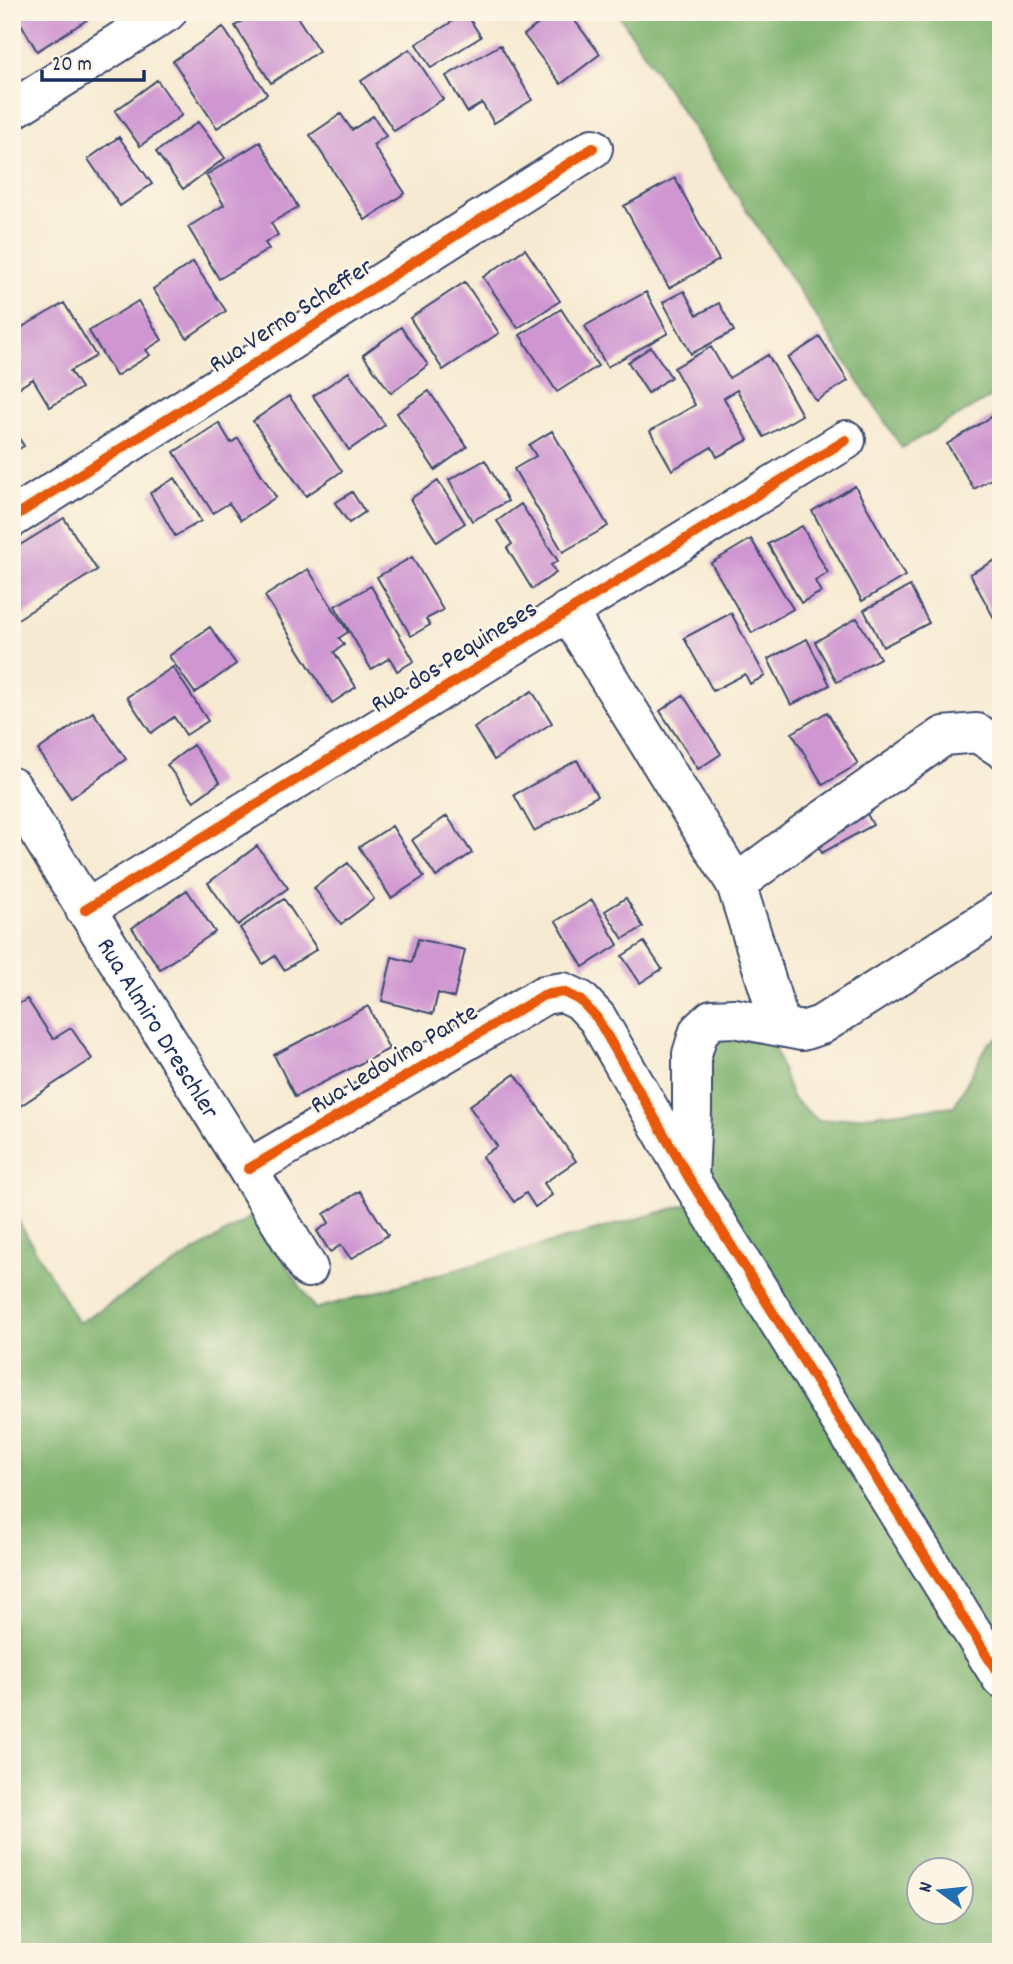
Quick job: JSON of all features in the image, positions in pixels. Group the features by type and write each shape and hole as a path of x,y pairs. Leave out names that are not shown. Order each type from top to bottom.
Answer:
{"street":[{"path":"12,110 167,12"},
{"name":"Rua Verno Scheffer","path":"12,518 593,148"},
{"name":"Rua dos Pequineses","path":"85,910 846,440"},
{"name":"Rua dos Pequineses","path":"567,611 736,884 781,1027"},
{"path":"736,884 944,736 977,733 1001,748"},
{"name":"Rua Almiro Dreschler","path":"12,786 85,910 308,1268"},
{"path":"1001,911 821,1025 802,1031 734,1018 712,1019 699,1031 692,1054 689,1178 1001,1678"},
{"name":"Rua Ledovino Pante","path":"248,1169 544,995 563,992 580,1000 597,1018 689,1178"}],"green space":[{"path":"617,12 1001,12 1001,391 902,448"},
{"path":"1001,1035 1001,1653 704,1175 708,1064 713,1049 724,1039 772,1041 792,1098 819,1121 954,1106 988,1044"},
{"path":"690,1204 1001,1688 1001,1952 12,1952 12,1210 78,1323 254,1215 315,1309"}],"building":[{"path":"14,12 87,12 90,18 37,51"},
{"path":"255,12 294,12 319,51 271,83 235,26"},
{"path":"554,12 568,12 600,54 561,84 524,35"},
{"path":"466,13 481,37 431,68 416,44"},
{"path":"223,27 267,94 217,128 173,61"},
{"path":"500,45 532,100 494,123 482,103 467,112 446,76"},
{"path":"410,49 443,99 394,131 361,81"},
{"path":"157,80 182,115 140,146 115,111"},
{"path":"341,114 352,130 373,116 386,136 373,145 405,193 365,220 310,135"},
{"path":"198,122 225,158 183,189 156,152"},
{"path":"119,137 152,184 120,206 88,159"},
{"path":"260,142 298,207 271,223 278,235 265,243 269,249 219,279 188,227 224,205 206,175"},
{"path":"675,178 719,260 669,288 624,206"},
{"path":"525,249 560,301 518,328 483,277"},
{"path":"193,262 226,311 187,338 153,289"},
{"path":"465,282 499,333 443,370 410,318"},
{"path":"684,291 697,315 719,303 734,331 691,354 663,302"},
{"path":"646,292 668,333 607,367 585,326"},
{"path":"138,301 162,340 146,350 150,355 116,376 89,331"},
{"path":"64,303 96,356 70,371 81,388 50,407 33,379 12,392 12,333"},
{"path":"561,309 598,366 557,392 520,335"},
{"path":"401,327 428,365 391,393 363,355"},
{"path":"820,337 848,381 816,401 788,358"},
{"path":"651,347 671,377 648,393 628,362"},
{"path":"711,347 729,378 768,355 802,415 764,437 737,390 724,398 748,440 717,457 712,447 672,470 650,431 695,405 674,368"},
{"path":"349,372 385,425 349,450 313,396"},
{"path":"429,391 467,447 435,470 397,413"},
{"path":"289,396 342,471 306,496 253,421"},
{"path":"1001,411 1001,473 974,489 947,444"},
{"path":"219,423 231,443 238,438 276,497 241,520 229,503 213,513 174,452"},
{"path":"12,428 24,446 12,453"},
{"path":"552,431 608,526 563,552 514,469 536,456 529,445"},
{"path":"485,460 508,501 472,521 449,480"},
{"path":"175,478 201,521 175,536 150,493"},
{"path":"438,481 465,523 437,542 410,499"},
{"path":"855,486 905,576 862,601 812,511"},
{"path":"352,492 365,512 349,523 335,503"},
{"path":"521,504 558,561 551,565 556,573 532,589 507,548 512,544 497,521"},
{"path":"64,518 97,570 16,620 12,614 12,550"},
{"path":"802,526 828,573 815,581 821,592 801,603 768,544"},
{"path":"751,539 793,609 752,633 711,563"},
{"path":"412,557 443,610 426,619 430,625 411,636 377,577"},
{"path":"1001,557 1001,631 970,574"},
{"path":"308,569 348,632 339,638 344,645 334,652 356,687 332,703 265,596"},
{"path":"371,586 414,661 397,671 390,658 371,669 335,606"},
{"path":"910,586 929,623 883,647 864,610"},
{"path":"731,613 765,676 750,684 745,674 713,691 684,638"},
{"path":"857,618 880,658 837,682 815,642"},
{"path":"210,627 236,664 195,693 169,656"},
{"path":"807,639 830,685 791,705 768,659"},
{"path":"173,667 208,721 186,735 174,717 151,733 127,697"},
{"path":"532,691 552,723 494,760 474,728"},
{"path":"683,695 721,754 698,769 660,711"},
{"path":"93,712 126,759 71,798 38,750"},
{"path":"827,712 858,764 823,785 792,733"},
{"path":"193,745 220,782 194,801 167,765"},
{"path":"577,760 597,796 534,831 514,795"},
{"path":"865,810 873,825 822,853 814,838"},
{"path":"447,816 472,853 436,877 412,840"},
{"path":"392,826 424,877 391,898 359,847"},
{"path":"257,846 288,888 238,925 208,883"},
{"path":"348,863 374,899 341,924 314,888"},
{"path":"187,890 215,932 160,969 132,928"},
{"path":"626,898 643,927 623,939 605,911"},
{"path":"284,899 317,949 284,970 275,956 263,964 240,928"},
{"path":"592,900 618,945 583,967 556,921"},
{"path":"418,939 465,950 454,998 438,993 433,1014 382,1001 392,957 412,962"},
{"path":"644,942 662,969 640,983 622,956"},
{"path":"27,999 53,1039 71,1028 92,1059 20,1106 12,1094 12,1008"},
{"path":"368,1006 389,1049 295,1097 274,1055"},
{"path":"515,1074 576,1161 544,1183 552,1195 535,1207 526,1193 514,1202 482,1157 497,1146 469,1106"},
{"path":"360,1191 388,1235 351,1259 341,1245 330,1252 317,1231 329,1223 324,1214"}],"cycle path":[{"path":"12,518 593,148"},
{"path":"85,910 846,440"},
{"path":"248,1169 544,995 563,992 580,1000 597,1018 689,1178 1001,1678"}]}
